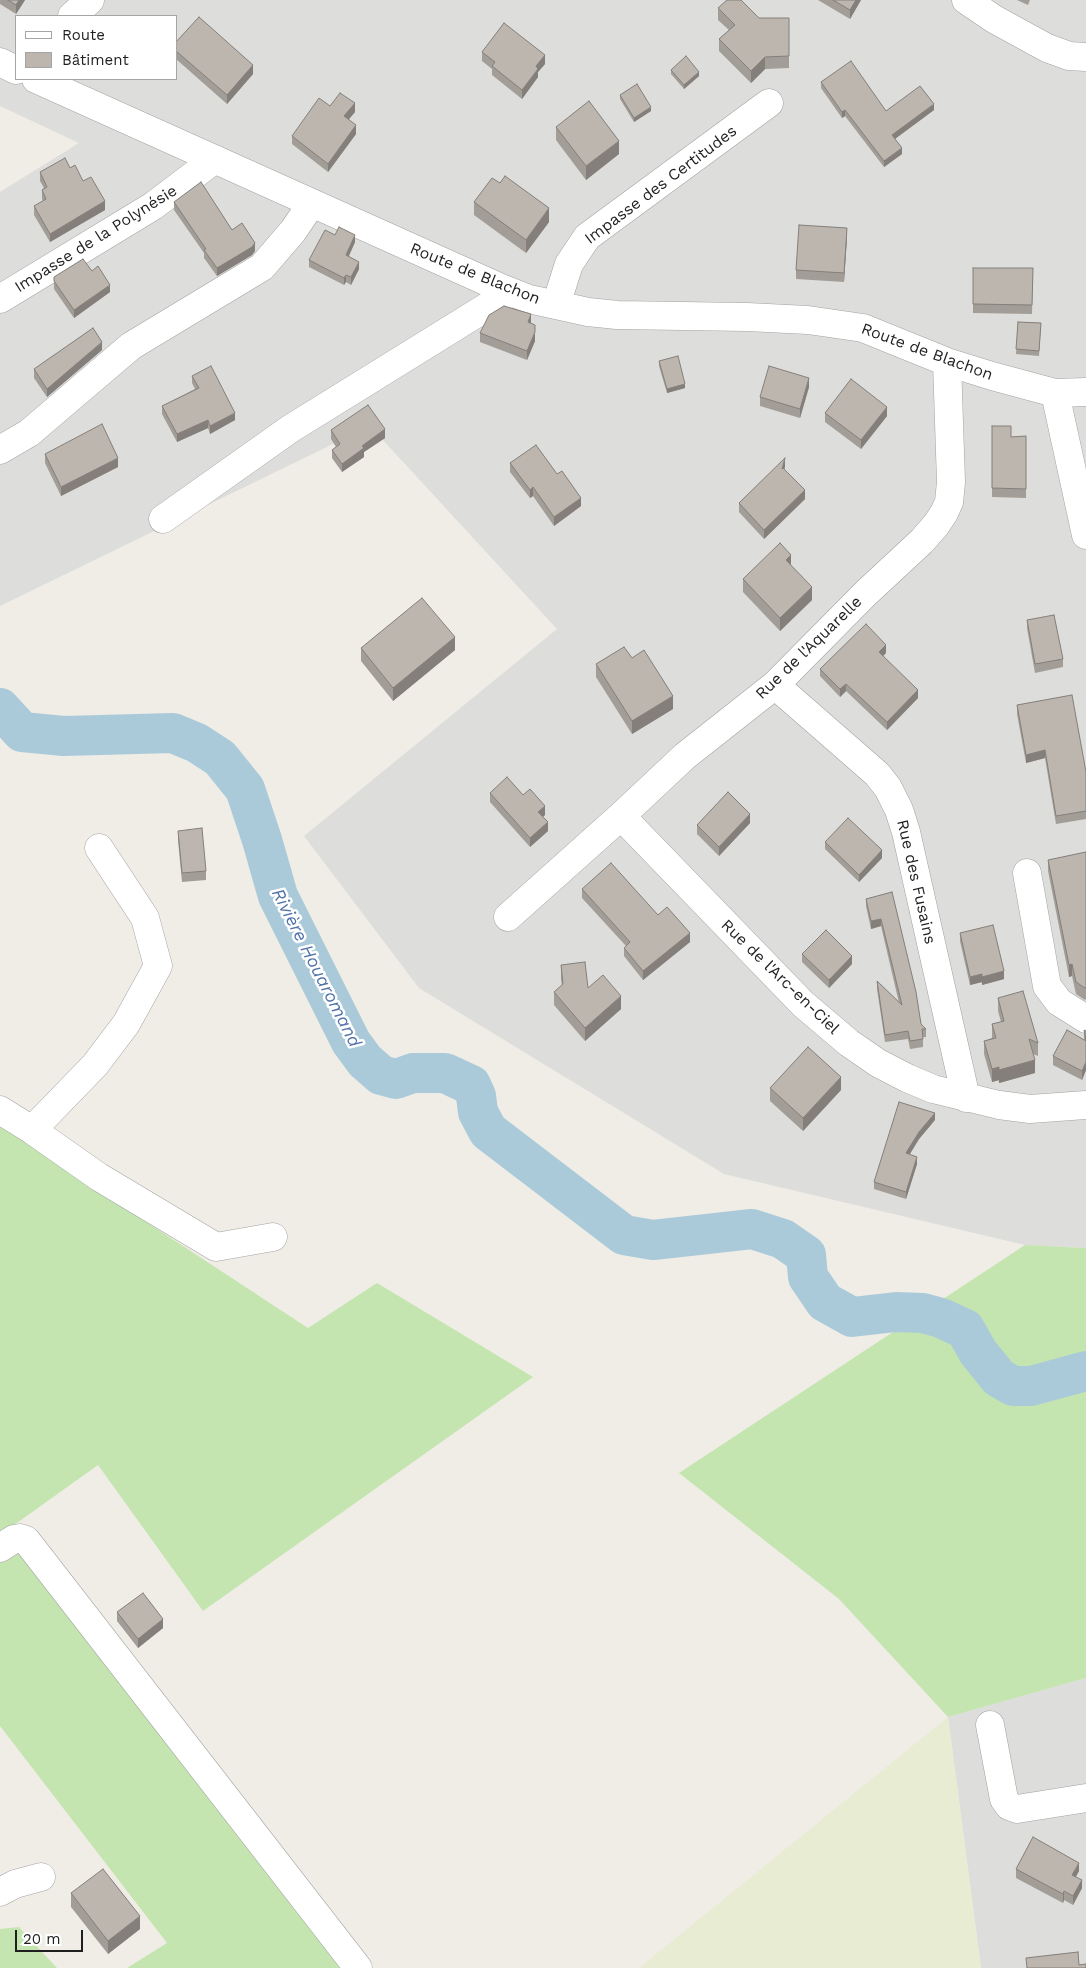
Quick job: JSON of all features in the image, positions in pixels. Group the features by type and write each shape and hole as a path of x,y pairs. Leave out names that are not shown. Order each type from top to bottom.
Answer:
{"street":[{"path":"73,15 90,0"},
{"path":"966,0 1047,48 1070,56 1086,57"},
{"path":"0,62 15,69"},
{"name":"Route de Blachon","path":"38,80 511,292 556,305 617,315 747,317 808,320 844,325 871,330 948,362 1056,393 1086,392"},
{"name":"Impasse des Certitudes","path":"556,305 569,264 587,237 768,103"},
{"name":"Impasse de la Polynésie","path":"0,299 153,206 215,159"},
{"path":"0,450 29,434 131,346 262,267 293,231 312,203"},
{"path":"163,519 290,429 511,292"},
{"name":"Rue de l'Aquarelle","path":"508,917 685,756 775,685 873,586 922,541 944,513 949,502 951,482 948,362"},
{"path":"1056,393 1086,535"},
{"name":"Rue des Fusains","path":"775,685 877,774 888,788 899,810 906,832 966,1098"},
{"name":"Rue de l'Arc-en-Ciel","path":"621,816 803,1004 849,1043 878,1063 933,1090 999,1105 1030,1109 1086,1105"},
{"path":"32,1130 96,1065 126,1024 158,966 145,918 100,848"},
{"path":"1027,873 1047,986 1059,1002 1086,1019"},
{"path":"0,1110 99,1177 216,1247 273,1237"},
{"path":"0,1548 14,1538 26,1540 358,1968"},
{"path":"990,1725 1004,1799 1009,1806 1017,1809 1086,1798"},
{"path":"0,1892 15,1884 42,1877"}],"shaded area":[{"path":"0,0 1086,0 1086,1248 1025,1245 724,1174 419,988 304,836 557,629 370,426 0,606 0,192 79,143 0,106"},
{"path":"1086,1678 1086,1968 981,1968 948,1717"}],"green space":[{"path":"0,1126 308,1328 377,1283 533,1377 203,1611 98,1465 0,1535"},
{"path":"1025,1245 1086,1248 1086,1678 948,1717 839,1599 679,1473"},
{"path":"14,1539 358,1968 127,1968 167,1943 0,1726 0,1548"},
{"path":"948,1717 981,1968 639,1968"},
{"path":"19,1927 57,1968 0,1968 0,1929"}],"building":[{"path":"8,0 19,0 16,5"},
{"path":"727,0 741,0 759,18 789,18 789,56 765,57 751,71 719,39 735,25 718,8"},
{"path":"833,0 856,0 850,10"},
{"path":"199,17 253,65 227,95 178,53 178,40"},
{"path":"504,23 545,55 536,66 538,69 522,90 492,66 495,62 482,52"},
{"path":"686,56 699,72 684,85 671,70"},
{"path":"851,61 886,111 920,86 934,104 892,135 902,148 884,161 845,110 842,112 821,82"},
{"path":"637,84 651,107 634,118 620,95"},
{"path":"340,93 355,103 344,116 356,125 328,164 292,136 319,98 330,106"},
{"path":"589,101 619,141 586,166 556,127"},
{"path":"65,158 70,168 75,165 83,181 91,177 105,201 50,234 34,206 46,199 42,190 47,187 40,172"},
{"path":"505,176 549,208 526,240 474,202 492,178 500,183"},
{"path":"201,182 232,230 242,223 255,243 252,247 217,268 174,202"},
{"path":"799,225 847,228 844,273 796,270"},
{"path":"339,227 355,235 346,255 359,262 351,277 346,275 344,278 309,260 325,230 335,235"},
{"path":"83,259 92,271 98,266 110,285 74,310 54,281 54,277"},
{"path":"973,268 1033,268 1032,305 973,304"},
{"path":"504,306 531,314 528,322 535,325 535,332 527,351 480,333 489,315"},
{"path":"1018,322 1041,323 1039,351 1016,349"},
{"path":"93,328 102,342 47,389 34,369"},
{"path":"678,356 685,384 667,389 659,361"},
{"path":"211,366 235,413 210,426 208,420 177,434 162,406 199,388 192,376"},
{"path":"769,366 809,378 800,409 760,397"},
{"path":"851,379 887,407 861,440 825,413"},
{"path":"368,405 385,429 342,464 332,450 340,444 331,430"},
{"path":"102,424 118,458 61,487 45,454"},
{"path":"992,426 1011,426 1011,437 1026,436 1026,489 992,488"},
{"path":"536,445 557,474 562,471 581,498 554,517 533,487 530,490 510,463"},
{"path":"785,458 782,469 805,490 764,530 739,503"},
{"path":"780,543 791,555 786,560 812,587 780,618 743,579"},
{"path":"422,598 455,637 393,688 361,648"},
{"path":"1054,615 1063,659 1035,664 1027,620"},
{"path":"866,624 886,645 879,652 918,690 887,722 846,684 840,689 820,669"},
{"path":"624,647 632,658 644,650 673,696 632,721 596,664"},
{"path":"1072,695 1086,772 1086,811 1056,816 1045,750 1026,755 1017,705"},
{"path":"507,777 523,795 530,789 545,806 538,812 548,822 530,838 490,793"},
{"path":"728,792 750,814 719,847 697,825"},
{"path":"848,818 882,850 859,875 825,842"},
{"path":"202,828 206,871 182,873 178,831"},
{"path":"1086,852 1085,988 1076,982 1072,964 1069,965 1048,860"},
{"path":"611,863 658,915 667,907 690,933 643,971 624,948 630,942 582,889"},
{"path":"892,892 916,992 921,1024 926,1029 922,1029 923,1039 910,1041 908,1031 885,1035 877,981 902,1005 881,919 871,921 866,899"},
{"path":"993,925 1004,971 982,977 982,974 970,977 960,933"},
{"path":"826,930 852,956 829,980 802,954"},
{"path":"585,962 588,988 603,975 621,996 585,1028 554,992 563,984 561,965"},
{"path":"1023,991 1038,1043 1029,1039 1035,1060 999,1070 999,1067 992,1069 984,1041 996,1038 992,1024 1004,1021 998,998"},
{"path":"1067,1030 1086,1041 1086,1062 1082,1071 1053,1056"},
{"path":"808,1047 841,1077 803,1118 770,1088"},
{"path":"899,1102 935,1113 919,1132 906,1153 917,1157 906,1192 874,1182"},
{"path":"143,1593 163,1619 138,1639 117,1612"},
{"path":"1033,1837 1079,1863 1072,1875 1082,1880 1073,1896 1064,1891 1063,1894 1016,1869"},
{"path":"103,1869 140,1916 108,1941 71,1893"},
{"path":"1078,1952 1079,1965 1086,1964 1086,1968 1027,1968 1026,1958"}],"waterway":[{"name":"Rivière Houaromand","path":"0,708 22,732 64,736 173,733 197,743 220,758 245,789 278,896 351,1042 365,1061 381,1075 396,1079 413,1073 445,1073 471,1085 476,1096 478,1112 488,1131 624,1235 653,1240 752,1229 783,1239 806,1255 808,1277 825,1302 852,1317 896,1312 923,1313 941,1318 965,1329 978,1352 999,1378 1013,1386 1031,1386 1086,1371"}]}
